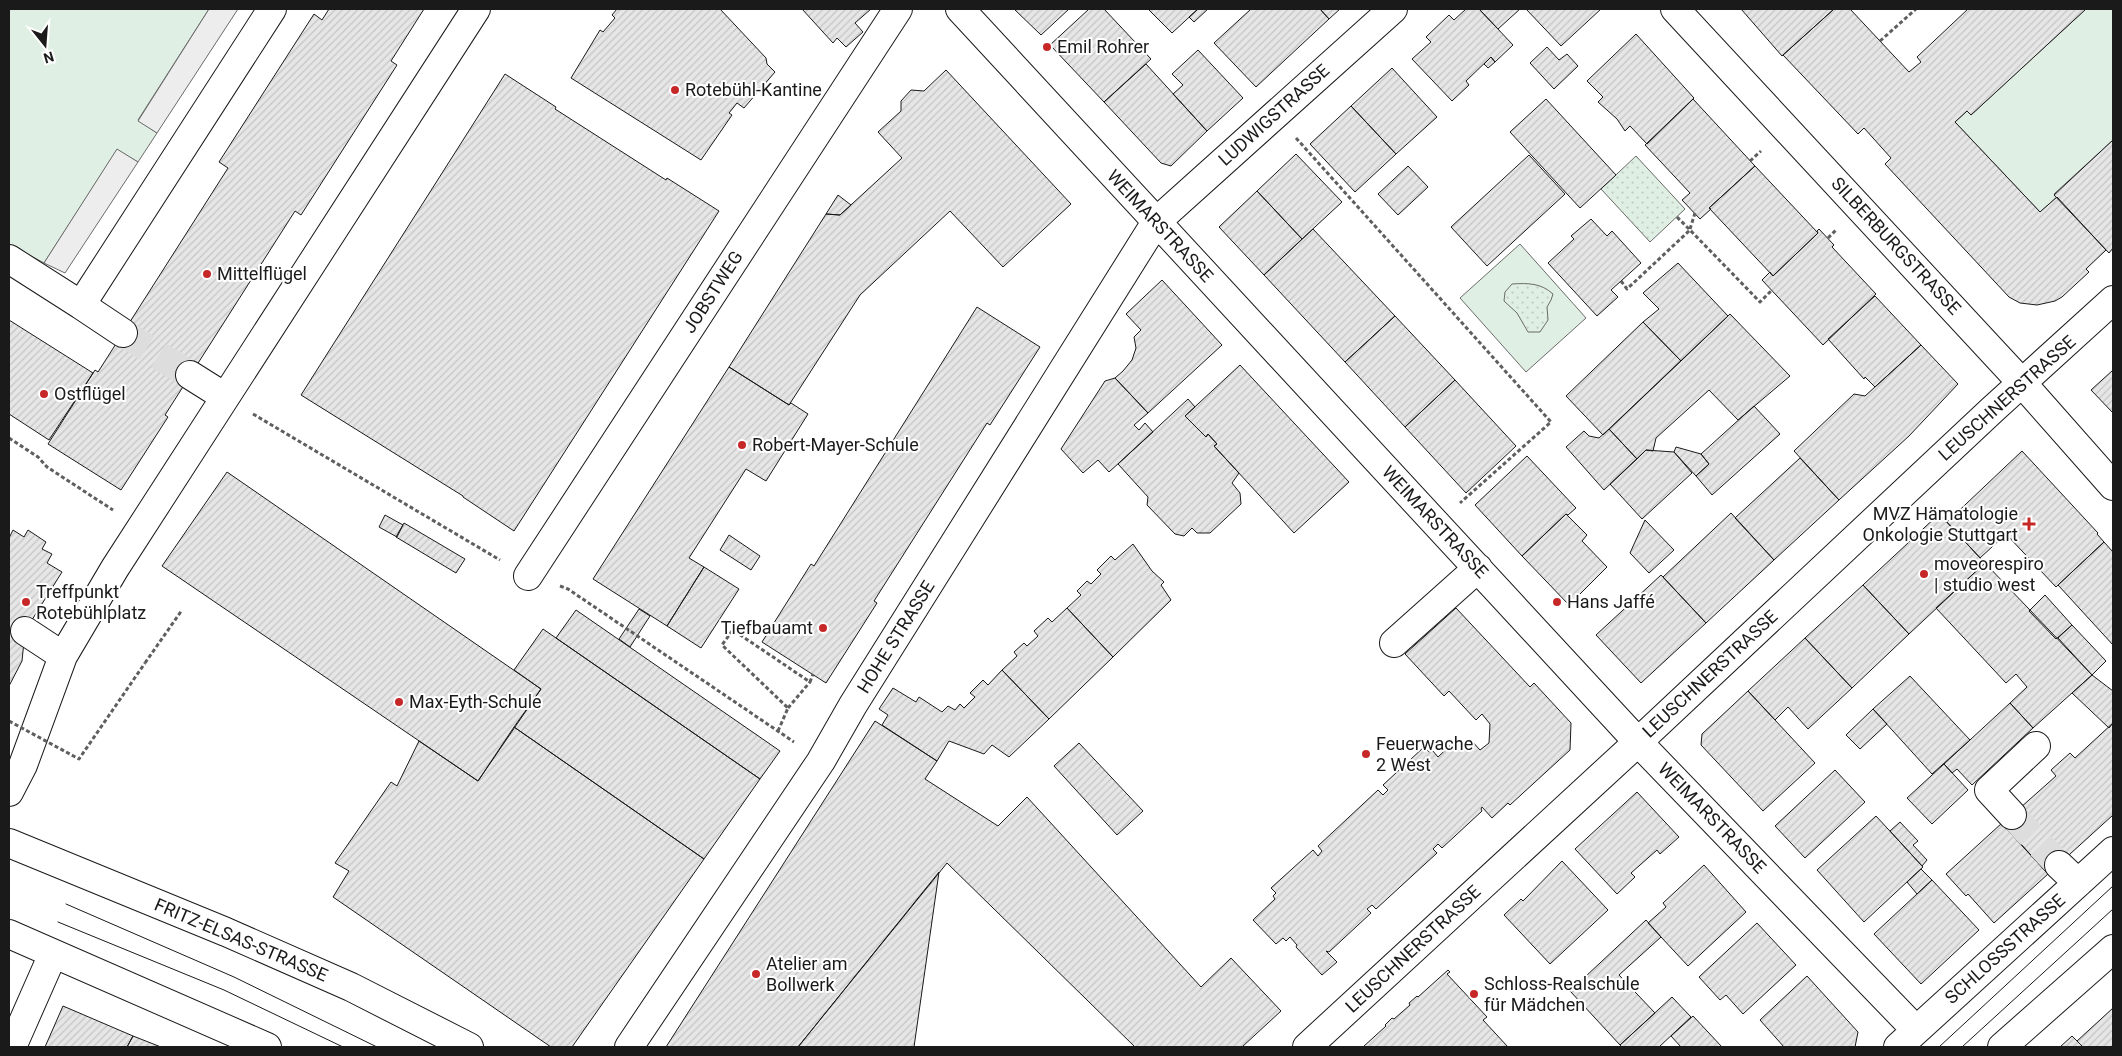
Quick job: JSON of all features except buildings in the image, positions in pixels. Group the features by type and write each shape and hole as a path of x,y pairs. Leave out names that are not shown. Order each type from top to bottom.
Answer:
{"street":[{"path":"81,305 272,9"},
{"path":"9,792 23,765 63,656 141,526 476,9"},
{"name":"JOBSTWEG","path":"528,576 898,9"},
{"name":"WEIMARSTRASSE","path":"960,9 1437,523 1907,1039"},
{"name":"LUDWIGSTRASSE","path":"1156,222 1392,9"},
{"name":"SILBERBURGSTRASSE","path":"1675,9 2022,383 2113,486"},
{"name":"HOHE STRASSE","path":"629,1047 821,761 853,705 1156,222"},
{"path":"9,259 123,333"},
{"name":"LEUSCHNERSTRASSE","path":"1307,1047 2113,300"},
{"path":"190,375 225,397"},
{"path":"1394,643 1478,568"},
{"path":"25,631 63,656"},
{"path":"2012,815 1989,790 2036,746"},
{"name":"FRITZ-ELSAS-STRASSE","path":"11,847 226,932 342,983 469,1047"},
{"name":"SCHLOSSSTRASSE","path":"1907,1039 2113,852"},
{"path":"2058,865 2078,883"},
{"path":"9,934 268,1047"},
{"path":"2002,1047 2113,949"},
{"path":"12,1047 53,954"}],"path":[{"path":"1880,42 1916,9"},
{"path":"1275,115 1552,422 1437,523"},
{"path":"1621,281 1627,289 1690,230 1695,213"},
{"path":"1677,217 1760,302 1772,291"},
{"path":"9,438 38,457 46,467 141,526"},
{"path":"9,721 80,759 182,610"},
{"path":"788,708 722,645 734,630 810,682"},
{"path":"778,731 788,708 810,682 813,674"}],"green space":[{"path":"9,9 209,9 138,120 157,133 138,162 117,150 44,263 9,244"},
{"path":"2086,9 2113,9 2113,140 2054,194 2057,197 2040,212 1955,122 1967,111 1971,115"},
{"path":"1636,156 1685,209 1650,242 1601,189"},
{"path":"1520,244 1586,318 1526,372 1460,298"},
{"path":"1512,284 1534,284 1553,294 1547,307 1548,320 1540,332 1528,332 1517,313 1504,301 1505,292"}],"shaded area":[{"path":"209,9 238,9 157,133 138,121"},
{"path":"117,149 138,162 65,273 44,263"}],"tunnel":[{"path":"123,333 190,375"},
{"path":"2012,815 2059,865"}],"tram line":[{"path":"1939,1047 2113,886"},
{"path":"66,904 234,977 377,1047"},
{"path":"1962,1047 2113,909"},
{"path":"58,922 224,990 343,1047"}],"place":[{"name":"Emil Rohrer","path":"1047,47"},
{"name":"Rotebühl-Kantine","path":"675,90"},
{"name":"Mittelflügel","path":"207,274"},
{"name":"Ostflügel","path":"44,394"},
{"name":"Robert-Mayer-Schule","path":"742,445"},
{"name":"MVZ Hämatologie Onkologie Stuttgart","path":"2029,524"},
{"name":"moveorespiro | studio west","path":"1924,574"},
{"name":"Treffpunkt Rotebühlplatz","path":"26,602"},
{"name":"Hans Jaffé","path":"1557,602"},
{"name":"Tiefbauamt","path":"823,628"},
{"name":"Max-Eyth-Schule","path":"399,702"},
{"name":"Feuerwache 2 West","path":"1366,754"},
{"name":"Atelier am Bollwerk","path":"756,974"},
{"name":"Schloss-Realschule für Mädchen","path":"1474,994"}]}
